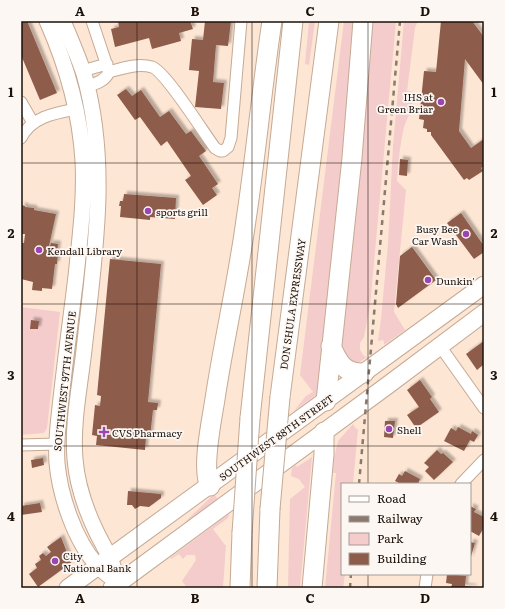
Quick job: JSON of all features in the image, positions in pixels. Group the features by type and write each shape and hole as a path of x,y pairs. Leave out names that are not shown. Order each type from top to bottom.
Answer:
{"highway":[{"path":"210,486 207,477 207,466 211,426 246,219 272,21"},
{"path":"240,588 242,533 250,418 293,21"},
{"name":"DON SHULA EXPRESSWAY","path":"267,588 270,509 280,397 329,21"},
{"path":"326,401 352,158 363,21"},
{"path":"331,346 340,364 357,373 364,373"},
{"path":"312,588 324,454 324,432"}],"main road":[{"name":"SOUTHWEST 88TH STREET","path":"68,588 484,285"},
{"path":"466,326 472,310 469,297"},
{"path":"115,586 484,313"},
{"path":"324,432 326,401"},
{"path":"210,486 219,493 237,496"}],"street":[{"name":"SOUTHWEST 97TH AVENUE","path":"47,21 65,66 76,109 83,162 81,229 57,444 58,471 66,504 80,538 90,556 104,562"},
{"name":"SOUTHWEST 97TH AVENUE","path":"63,21 87,86 96,139 98,171 96,231 75,442 76,470 81,493 104,562 115,586"},
{"path":"87,86 102,80 107,76 108,68 92,21"},
{"path":"82,71 136,66 157,69 167,80 215,148 223,151 228,147 231,138 241,21"},
{"path":"21,102 33,123"},
{"path":"21,138 33,123 48,115 91,106"},
{"path":"81,229 96,231"},
{"path":"440,346 484,408"},
{"path":"21,445 75,442"},
{"path":"462,483 484,460"},
{"path":"425,588 427,575"}],"green space":[{"path":"309,21 315,21 309,65 305,64"},
{"path":"344,21 359,21 323,390 294,411 306,396 313,392 300,375"},
{"path":"368,21 396,21 370,306 364,337 360,343 360,350 364,356 367,357 354,366 339,352"},
{"path":"404,21 418,21 415,28 407,91 414,92 411,114 402,134 397,181 406,190 394,312 405,330 384,345 383,340 378,341 388,244 393,146"},
{"path":"21,307 60,312 47,428 44,433 21,435"},
{"path":"353,424 356,429 358,429 353,483 341,483 341,575 345,575 343,588 325,588 336,473 333,473 334,458 338,441"},
{"path":"312,457 300,588 288,588 290,499 305,487 299,479 291,476 292,468 296,465 297,467"},
{"path":"213,495 215,495 218,500 186,523 185,522"},
{"path":"229,514 228,518 213,529 226,545 223,588 187,588 182,581 196,560 195,555 187,555 183,559 179,554 171,559 170,558"}],"building":[{"path":"21,21 27,21 57,93 40,100 21,55"},
{"path":"118,21 190,21 193,29 179,33 181,41 152,49 149,38 115,47 111,29 119,27"},
{"path":"205,21 231,21 228,46 216,45 213,82 224,83 221,109 195,107 199,71 189,70 192,39 203,40"},
{"name":"IHS at Green Briar","path":"441,21 472,21 484,37 484,85 465,59 459,131 471,148 484,139 484,166 481,168 483,171 469,180 467,178 464,180 431,135 431,132 427,132 427,129 423,128 424,120 419,119 424,71 436,72"},
{"path":"126,89 132,96 141,90 160,117 169,111 186,134 191,131 206,151 199,156 218,184 212,188 217,195 203,205 185,180 191,176 167,141 161,146 140,117 135,120 117,95"},
{"path":"400,159 408,160 407,176 399,175"},
{"name":"sports grill","path":"124,194 176,198 175,219 150,217 150,220 120,217 121,206 119,206 120,201 123,201"},
{"name":"Kendall Library","path":"22,205 25,207 34,208 34,210 56,214 49,246 51,243 58,244 57,264 55,264 52,289 42,288 42,291 32,290 33,282 21,279 21,243 24,243 25,234 21,234"},
{"name":"Busy Bee Car Wash","path":"461,213 484,246 484,252 474,259 447,223"},
{"path":"412,247 436,280 398,308 396,304 400,256"},
{"path":"110,259 161,264 148,402 158,403 157,410 153,410 150,437 146,437 145,450 96,445 97,436 92,435 95,405 100,406 101,396 97,395"},
{"path":"31,320 39,321 38,329 30,329"},
{"path":"484,341 484,364 477,370 466,354"},
{"path":"420,380 432,397 430,399 439,412 416,428 407,415 419,407 407,390"},
{"name":"Shell","path":"385,421 395,421 393,438 384,437"},
{"path":"458,427 471,434 472,431 478,435 474,442 470,440 464,451 444,441 451,428 456,431"},
{"path":"437,450 453,462 434,480 425,471 429,467 424,463"},
{"path":"43,458 44,465 32,468 31,460"},
{"path":"405,471 420,479 418,483 399,483 395,481 399,474 402,476"},
{"path":"128,491 161,494 161,498 149,507 140,506 135,509 132,505 127,505"},
{"path":"40,503 42,512 21,515 21,506"},
{"path":"471,506 476,509 474,512 484,517 484,527 479,536 471,532"},
{"name":"City National Bank","path":"61,537 71,563 38,587 29,574 37,568 35,564 41,560 39,556 43,553 46,556 51,552 47,547"},
{"path":"471,542 475,543 471,557"},
{"path":"447,575 466,576 465,586 474,588 451,588 452,584 446,583"}],"railway":[{"path":"359,483 400,21"},
{"path":"350,588 351,575"}],"place":[{"name":"IHS at Green Briar","path":"441,102"},
{"name":"sports grill","path":"148,211"},
{"name":"Busy Bee Car Wash","path":"466,234"},
{"name":"Kendall Library","path":"39,250"},
{"name":"Dunkin'","path":"428,280"},
{"name":"Shell","path":"389,429"},
{"name":"CVS Pharmacy","path":"104,432"},
{"name":"City National Bank","path":"55,561"}]}
